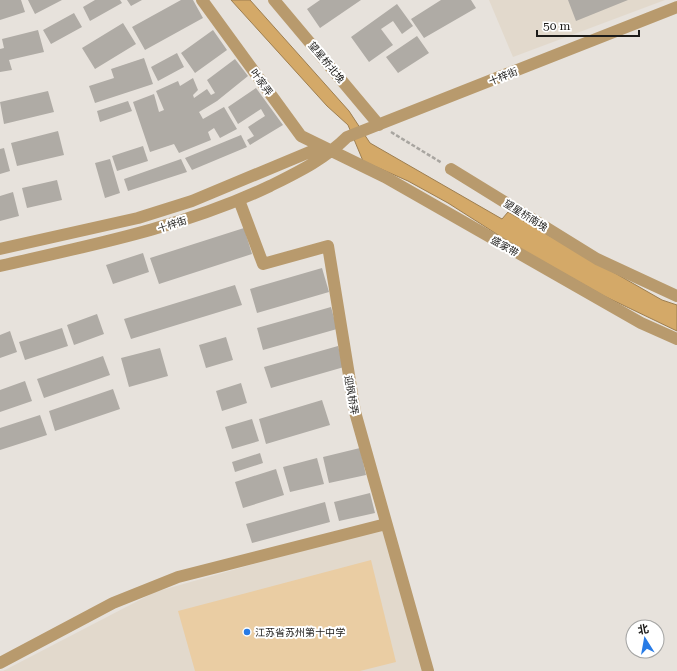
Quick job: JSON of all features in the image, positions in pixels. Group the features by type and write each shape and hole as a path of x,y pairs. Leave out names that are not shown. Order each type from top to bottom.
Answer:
{"street":[{"name":"叶家弄","path":"202,0 301,136 332,151"},
{"name":"望星桥北堍","path":"274,0 373,127"},
{"name":"十梓街","path":"0,266 168,226 239,200 303,170 332,151 347,137 677,7"},
{"name":"十梓街","path":"0,249 138,218 192,201 312,151 332,151"},
{"name":"盛家带","path":"332,151 385,176 641,323 677,339"},
{"name":"望星桥南堍","path":"450,169 597,258 677,296"},
{"name":"迎枫桥弄","path":"239,200 263,264 328,246 355,412 428,671"},
{"path":"1,663 113,603 178,577 386,524"}],"path":[{"path":"373,127 450,169"}],"shaded area":[{"path":"231,0 250,0 349,111 370,143 502,219 508,212 662,300 677,305 677,331 604,296 517,247 448,203 408,181 363,161 348,125 327,106"},
{"path":"489,0 665,0 513,57"},
{"name":"江苏省苏州第十中学","path":"389,526 425,671 3,671 155,592"},
{"path":"371,560 396,662 360,671 195,671 178,611"}],"building":[{"path":"0,0 21,0 25,12 0,20"},
{"path":"28,0 62,0 35,14"},
{"path":"95,0 120,0 122,3 90,21 83,7"},
{"path":"127,0 142,0 131,6"},
{"path":"181,0 193,0 203,18 145,50 132,27"},
{"path":"320,0 361,0 320,28 307,9"},
{"path":"441,0 471,0 476,8 424,38 411,19"},
{"path":"568,0 628,0 576,21"},
{"path":"397,4 413,26 402,34 393,21 381,29 393,45 369,62 351,37"},
{"path":"74,13 82,27 51,44 43,30"},
{"path":"123,23 136,44 95,69 82,48"},
{"path":"38,30 44,52 9,60 12,70 0,72 0,49 4,48 2,39"},
{"path":"213,30 227,50 195,73 181,53"},
{"path":"417,36 429,53 398,73 386,57"},
{"path":"177,53 184,67 158,81 151,67"},
{"path":"144,58 153,84 95,103 89,86 114,78 111,69"},
{"path":"235,59 248,76 217,101 199,112 203,119 224,107 237,129 220,138 214,128 208,132 211,140 179,153 174,144 150,152 133,102 154,94 159,112 164,110 156,91 178,81 180,86 193,78 198,90 193,95 194,98 207,89 211,95 215,93 207,80"},
{"path":"256,88 283,125 250,145 247,140 254,136 248,127 265,116 261,109 238,124 228,107"},
{"path":"48,91 54,112 4,124 0,102"},
{"path":"128,101 132,111 100,122 97,111"},
{"path":"58,131 64,155 17,166 11,143"},
{"path":"241,135 247,147 192,170 185,158"},
{"path":"143,146 148,161 117,171 112,156"},
{"path":"4,148 10,171 0,174 0,149"},
{"path":"110,159 120,193 105,198 95,163"},
{"path":"181,159 187,172 128,191 124,179"},
{"path":"57,180 62,200 27,208 22,188"},
{"path":"13,192 19,216 0,221 0,196"},
{"path":"244,228 252,254 159,284 150,258"},
{"path":"143,253 149,272 113,284 106,265"},
{"path":"322,268 329,292 257,313 250,289"},
{"path":"235,285 242,305 131,339 124,319"},
{"path":"331,307 337,329 263,350 257,328"},
{"path":"97,314 104,334 74,345 67,325"},
{"path":"62,328 68,346 25,360 19,342"},
{"path":"10,331 17,352 0,358 0,335"},
{"path":"226,337 233,360 206,368 199,345"},
{"path":"338,346 344,367 271,388 264,367"},
{"path":"160,348 168,376 129,387 121,358"},
{"path":"103,356 110,375 44,398 37,379"},
{"path":"25,381 32,401 0,412 0,390"},
{"path":"241,383 247,403 222,411 216,391"},
{"path":"113,389 120,409 55,431 49,411"},
{"path":"322,400 330,425 266,444 259,419"},
{"path":"40,415 47,435 0,450 0,428"},
{"path":"252,419 259,441 232,449 225,427"},
{"path":"360,448 366,475 329,483 323,457"},
{"path":"260,453 263,463 235,472 232,462"},
{"path":"317,458 324,484 290,492 283,467"},
{"path":"276,469 284,495 243,508 235,482"},
{"path":"370,493 375,513 339,521 334,502"},
{"path":"325,502 330,522 252,543 246,524"}],"place":[{"name":"江苏省苏州第十中学","path":"247,632"}]}
